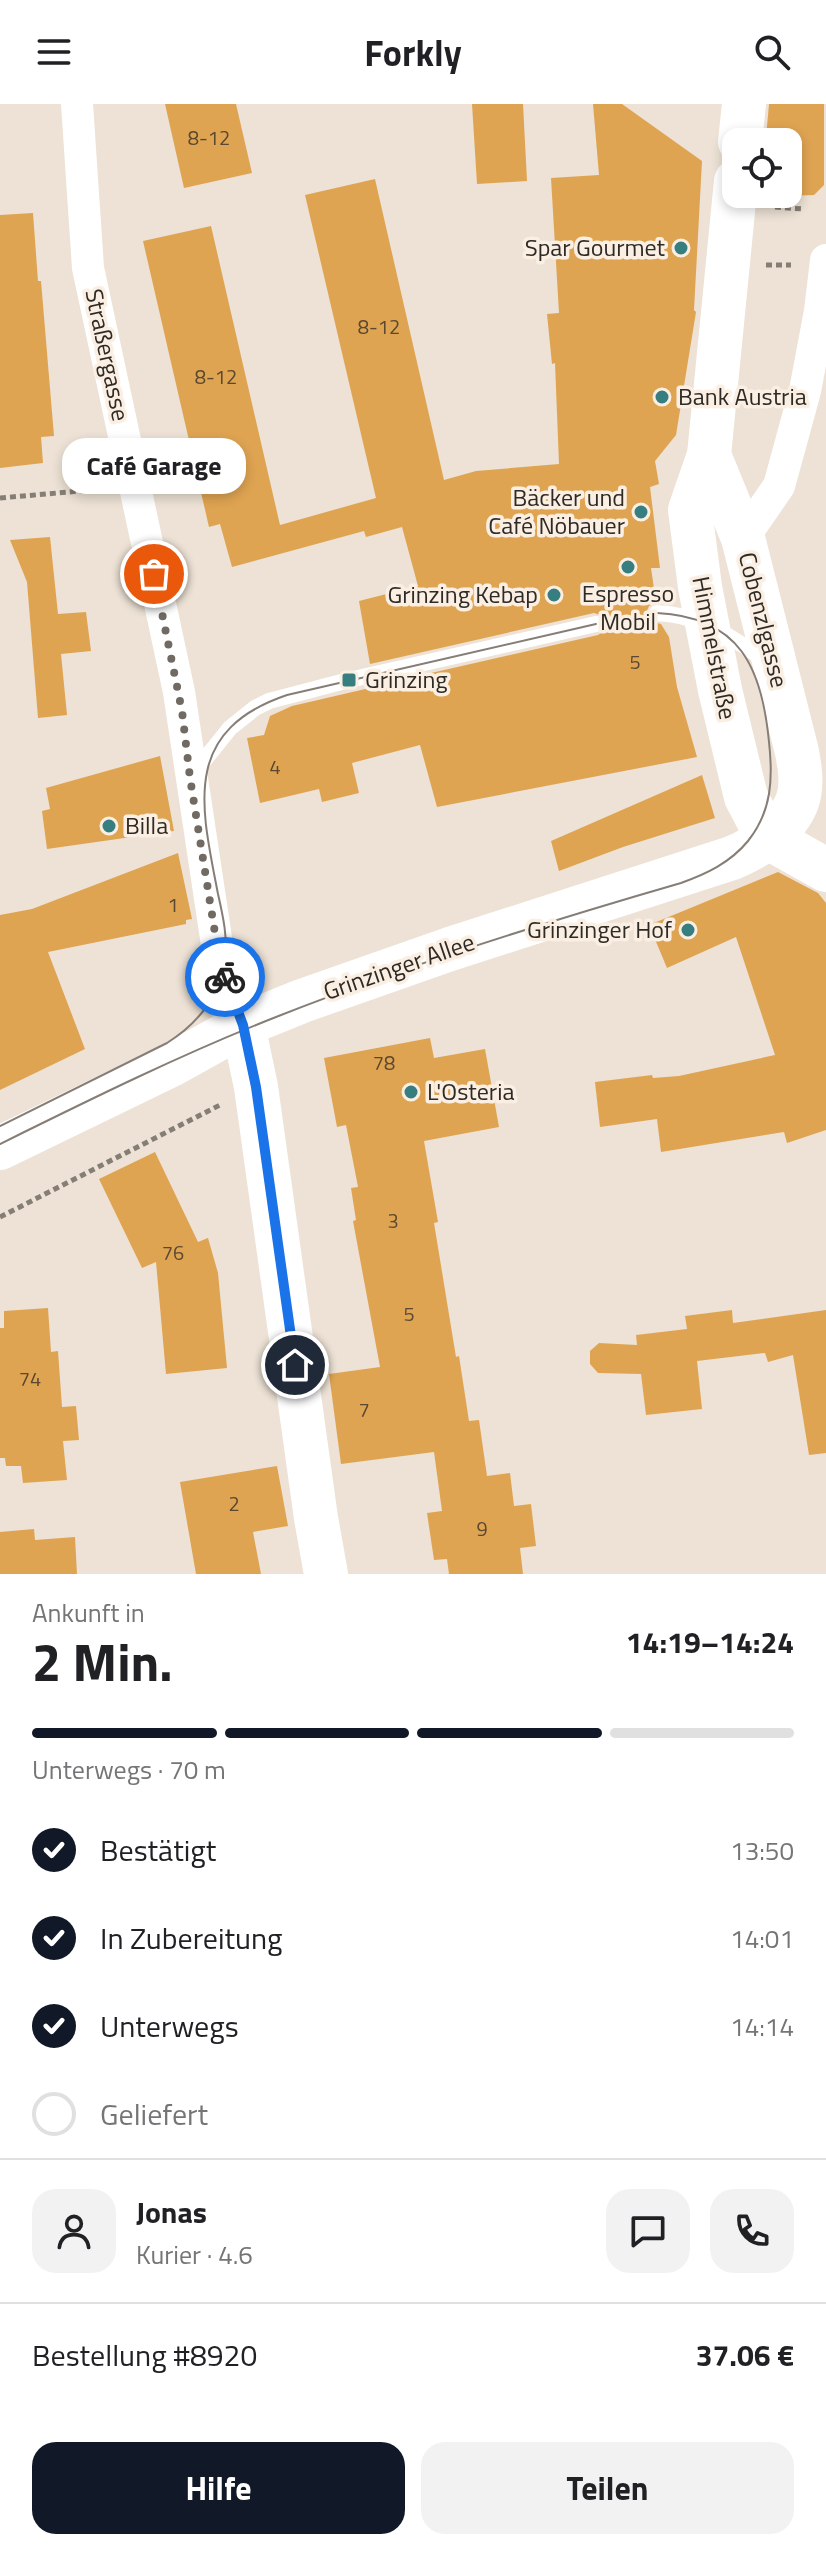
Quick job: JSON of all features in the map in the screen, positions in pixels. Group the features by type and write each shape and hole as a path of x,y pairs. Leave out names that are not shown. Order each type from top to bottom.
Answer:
{"street":[{"name":"Straßergasse","path":"77,104 88,268 180,702 219,958 243,1025"},
{"path":"741,128 744,104"},
{"name":"Himmelstraße","path":"733,208 709,455 690,510 707,623 746,797 767,837"},
{"name":"Cobenzlgasse","path":"812,806 801,775 743,538 779,486 805,391 826,260"},
{"name":"Himmelstraße","path":"709,455 743,538"},
{"name":"Grinzinger Allee","path":"0,1148 171,1065 243,1025 353,982 732,858 812,806"},
{"path":"767,837 826,870"},
{"path":"243,1025 256,1087 326,1574"}],"lane":[{"path":"657,613 691,617 707,623 775,665"},
{"path":"190,778 230,728 269,701 596,624"}],"path":[{"path":"788,208 803,209"},
{"path":"767,265 784,265"},
{"path":"0,498 135,486"},
{"path":"0,1217 256,1087"}],"building":[{"path":"165,104 236,104 252,173 184,188"},
{"path":"472,104 523,104 527,181 477,184"},
{"path":"593,104 622,104 702,161 696,312 676,435 655,461 659,484 650,487 660,568 651,568 656,602 649,606 646,613 650,621 661,624 669,637 677,687 697,757 437,807 420,745 352,763 359,793 322,802 319,789 260,803 247,738 264,735 270,716 292,706 598,635 604,631 607,622 603,616 594,613 370,664 359,601 418,586 402,527 366,537 364,531 232,567 220,524 209,527 143,241 211,226 280,525 376,498 305,195 375,179 444,480 476,471 559,464 555,363 552,364 547,314 559,313 551,178 599,175"},
{"path":"769,104 824,104 824,185 814,195 802,195 802,128 767,128"},
{"path":"33,213 54,436 41,437 43,463 0,468 0,215"},
{"path":"50,537 58,614 86,612 91,651 61,654 67,715 38,718 27,582 10,540"},
{"name":"Billa","path":"160,756 174,831 47,849 42,811 50,809 46,788"},
{"path":"702,775 715,818 559,871 551,841"},
{"path":"178,853 192,919 186,920 186,924 48,952 85,1049 0,1090 0,915 32,909"},
{"path":"778,872 818,893 826,903 826,1130 787,1143 784,1132 661,1152 657,1119 600,1127 595,1082 652,1075 653,1078 679,1076 775,1055 736,937 667,968 649,925"},
{"path":"430,1038 434,1058 485,1049 499,1127 424,1141 438,1222 434,1223 469,1421 479,1420 487,1476 510,1473 514,1506 531,1504 536,1546 520,1548 523,1574 449,1574 447,1559 434,1560 427,1513 442,1511 434,1452 341,1464 329,1374 380,1367 353,1221 356,1220 351,1188 358,1187 346,1125 337,1127 324,1058"},
{"path":"155,1152 198,1242 208,1238 218,1273 227,1368 166,1374 156,1262 142,1268 99,1179"},
{"path":"48,1308 51,1352 58,1351 62,1407 76,1406 79,1440 63,1441 67,1480 23,1483 21,1466 6,1466 5,1458 0,1458 0,1328 4,1328 4,1311"},
{"path":"732,1310 733,1323 826,1310 826,1453 809,1455 793,1355 768,1362 765,1353 697,1361 702,1409 646,1415 641,1374 598,1373 590,1364 590,1351 599,1343 637,1345 636,1335 687,1329 685,1316"},
{"path":"277,1466 288,1526 253,1532 261,1574 196,1574 180,1482"},
{"path":"34,1529 35,1540 75,1537 77,1574 0,1574 0,1532"}],"tram line":[{"path":"0,1144 171,1062 276,1017 477,945 681,883 708,872 733,856 756,830 769,794 770,755 760,691 742,651 727,636 709,624 657,613"},
{"path":"0,1126 167,1043 188,1027 212,998 222,974 226,944 204,802 206,775 214,751 229,729 253,710 287,695 596,624"}],"way so far":[{"path":"154,574 182,711 219,958 225,977"}],"place":[{"name":"Spar Gourmet","path":"681,248"},
{"name":"Bank Austria","path":"662,397"},
{"name":"Bäcker und Café Nöbauer","path":"641,512"},
{"name":"Espresso Mobil","path":"628,567"},
{"name":"Café Garage","path":"154,574"},
{"name":"Grinzing Kebap","path":"554,595"},
{"name":"Grinzing","path":"349,680"},
{"name":"Billa","path":"109,826"},
{"name":"Grinzinger Hof","path":"688,930"},
{"name":"L'Osteria","path":"411,1092"}],"route":[{"path":"225,977 243,1025 256,1087 295,1365"}]}
